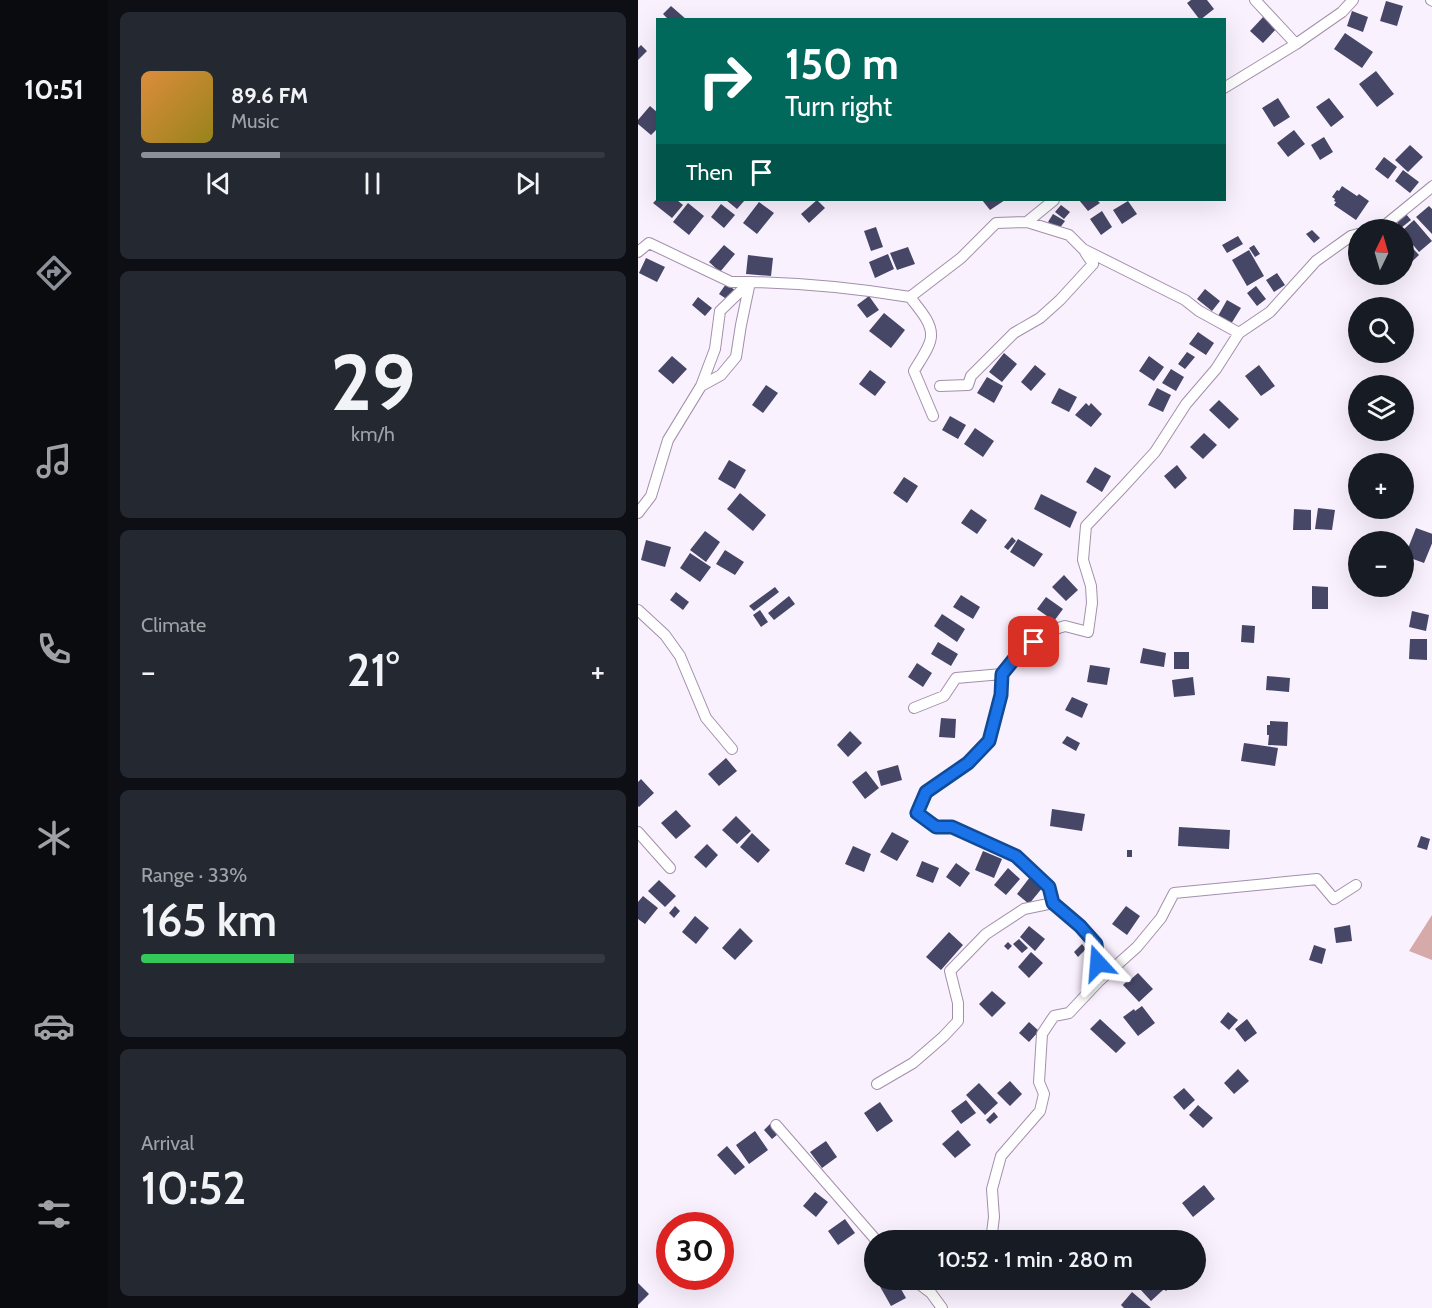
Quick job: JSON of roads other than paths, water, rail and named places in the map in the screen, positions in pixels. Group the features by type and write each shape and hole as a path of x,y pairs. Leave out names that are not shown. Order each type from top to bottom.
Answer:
{"street":[{"path":"1255,0 1296,44"},
{"path":"1226,87 1296,44 1342,12 1353,0"},
{"path":"1393,219 1433,186"},
{"path":"1027,222 1053,201"},
{"path":"910,297 961,258 996,223 1027,222 1069,236 1083,249 1093,264 1040,318 1014,333 971,376 968,385 940,386"},
{"path":"1099,981 1096,944 1080,926 1053,903 1049,887 1016,856 952,827 936,827 917,813 926,792 968,763 989,741 1001,695 1002,674 1019,653 1049,631 1066,626 1088,632 1092,603 1091,585 1083,560 1086,526 1155,452 1186,404 1216,369 1239,333 1270,312 1316,261 1348,238"},
{"path":"638,252 649,243 731,282 794,282 910,297 929,324 931,336 914,371 933,416"},
{"path":"1083,249 1185,300 1199,311 1239,333"},
{"path":"638,513 651,496 668,440 701,386 715,349 720,311 750,282"},
{"path":"701,386 721,375 736,357 750,282"},
{"path":"638,610 665,635 680,656 706,718 732,749"},
{"path":"914,708 944,696 956,678 1002,674"},
{"path":"638,832 670,868"},
{"path":"992,1230 992,1189 1001,1156 1040,1111 1044,1094 1039,1082 1042,1034 1054,1016 1069,1013 1099,981 1138,946 1161,918 1174,893 1317,879 1334,898 1356,885"},
{"path":"877,1084 913,1063 958,1021 958,1003 950,972 986,934 1024,909 1053,903"},
{"path":"776,1125 867,1230"},
{"path":"927,1290 942,1308"}]}
